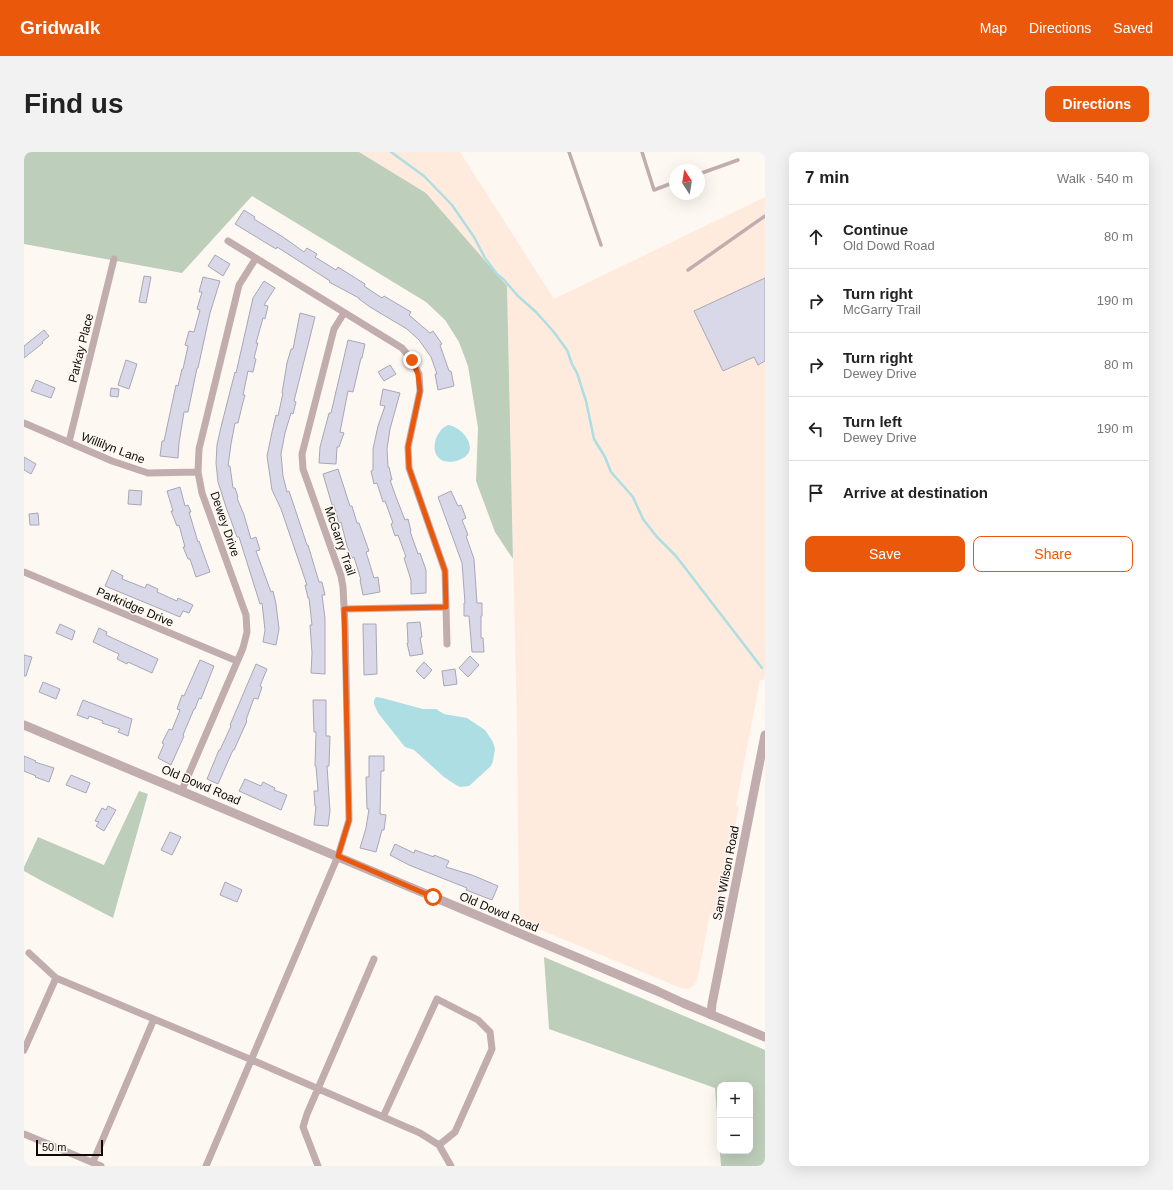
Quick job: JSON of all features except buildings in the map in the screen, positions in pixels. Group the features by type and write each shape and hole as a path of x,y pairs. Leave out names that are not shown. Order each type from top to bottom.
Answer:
{"street":[{"path":"228,241 402,348 412,360 418,374 420,391 408,447 409,468 445,571 447,644"},
{"name":"Dewey Drive","path":"182,790 243,648 247,632 246,615 202,493 198,472 199,449 239,285 256,258"},
{"name":"Parkay Place","path":"69,442 114,259"},
{"name":"McGarry Trail","path":"206,1166 338,856 349,820 343,587 341,576 302,469 302,454 334,329 344,313"},
{"name":"Willilyn Lane","path":"24,423 112,461 148,473 198,472"},
{"name":"Parkridge Drive","path":"24,572 237,661"},
{"path":"344,609 446,607"},
{"name":"Old Dowd Road","path":"24,725 182,790 765,1037"},
{"name":"Sam Wilson Road","path":"711,1015 765,735"},
{"path":"29,953 56,978 252,1060 420,1133 439,1145 451,1166"},
{"path":"318,1166 303,1127 307,1114 374,960"},
{"path":"24,1050 56,978"},
{"path":"382,1117 437,999 478,1020 490,1032 492,1049 455,1132 439,1145"},
{"path":"93,1162 154,1019"},
{"path":"24,1134 101,1166"}],"lane":[{"path":"569,152 601,245"},
{"path":"642,152 654,190 669,184"},
{"path":"705,172 738,160"},
{"path":"688,270 765,216"}],"shaded area":[{"path":"359,152 460,152 554,299 765,197 765,674 764,680 760,680 736,805 739,806 718,915 710,914 697,981 688,989 681,988 519,921 517,725 507,287 426,193"}],"green space":[{"path":"24,152 359,152 426,193 507,286 513,559 495,532 476,481 478,428 468,366 459,342 445,320 426,302 252,196 182,273 24,244"},
{"path":"139,791 148,794 113,918 24,871 24,867 38,837 104,865"},
{"path":"544,957 765,1050 765,1166 721,1166 720,1154 753,1154 753,1082 717,1082 717,1114 715,1088 549,1029"}],"water":[{"path":"448,425 453,426 462,432 469,442 470,447 466,456 460,460 452,462 441,460 435,449 438,435 444,427"},
{"path":"376,697 423,709 436,709 444,714 467,718 485,730 493,742 495,749 491,766 469,786 460,787 456,785 444,777 414,750 405,747 378,713 374,704"}],"waterway":[{"path":"391,152 424,176 452,205 474,237 485,258 497,274 536,312 567,350 577,373 586,401 594,439 605,457 611,472 633,497 643,519 657,537 676,556 762,668"}],"route":[{"path":"412,360 418,374 420,391 408,447 409,468 445,571 446,607 344,609 349,820 338,856 433,897"}]}
